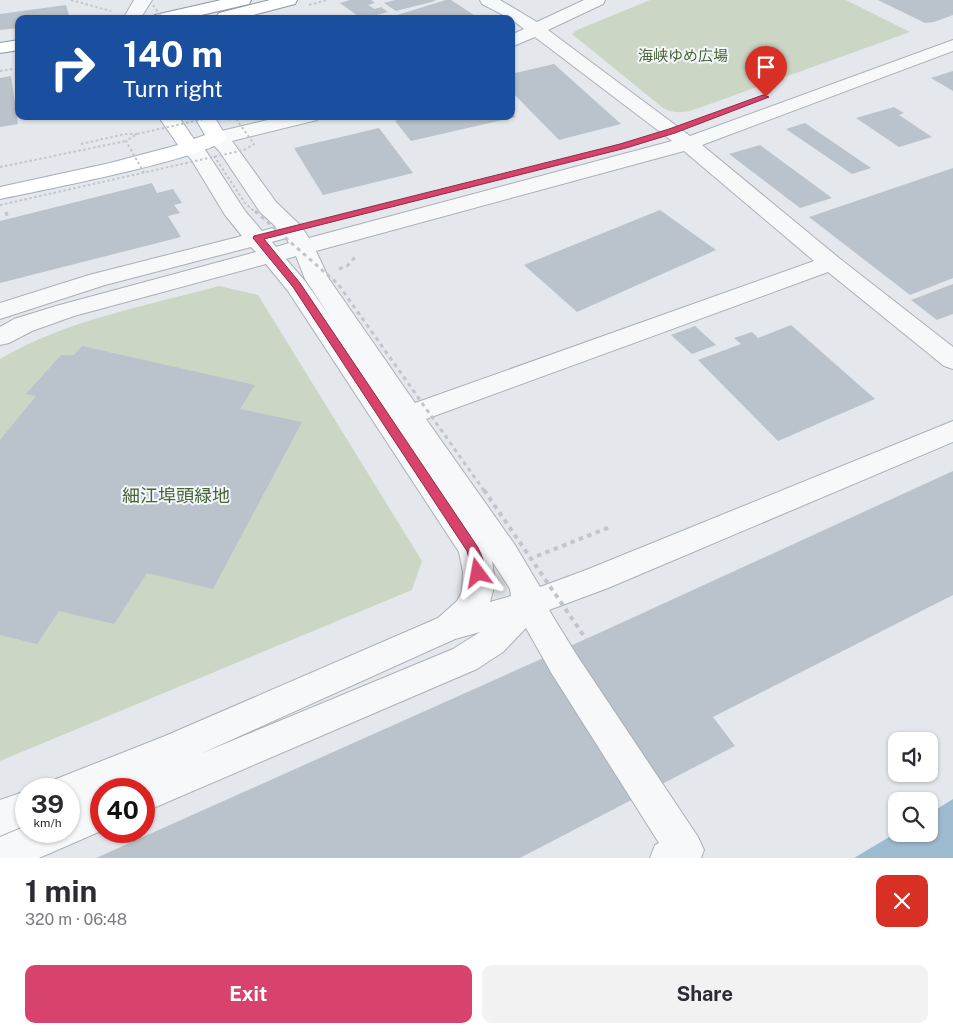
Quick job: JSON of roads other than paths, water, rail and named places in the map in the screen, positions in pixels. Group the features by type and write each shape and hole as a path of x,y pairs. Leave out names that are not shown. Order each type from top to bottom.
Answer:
{"main road":[{"path":"155,11 243,0"},
{"path":"233,15 289,0"},
{"path":"0,48 15,46"},
{"path":"0,61 15,59"},
{"path":"171,120 186,144"},
{"path":"0,181 186,144 216,147 206,120"},
{"path":"0,194 186,144"}],"street":[{"path":"488,0 514,15"},
{"path":"515,40 597,0"},
{"path":"133,15 140,3 155,11"},
{"path":"515,15 536,29 679,137 831,263 953,360"},
{"path":"679,137 953,30"},
{"path":"0,311 78,286 297,238 679,137 953,45"},
{"path":"216,147 298,120"},
{"path":"186,144 199,156 236,215 297,286 473,549 494,576 529,604"},
{"path":"216,147 228,148 268,207 297,238 317,279 409,415 533,576 544,582 560,584 597,579"},
{"path":"0,337 23,325 264,246"},
{"path":"409,415 831,263"},
{"path":"80,787 178,747 447,628 529,604 597,579 953,432"},
{"path":"447,628 466,615 476,601 479,588 478,564 473,549"},
{"path":"518,556 529,604 564,664 685,850 669,858"},
{"path":"155,790 465,659 491,642 529,604"},
{"path":"0,818 15,812"},
{"path":"0,856 31,843"}],"water":[{"path":"953,799 953,858 854,858 888,838 888,842 938,842 938,808"}],"park label":[{"name":"海峡ゆめ広場","path":"683,55"},
{"name":"細江埠頭緑地","path":"176,495"}]}
